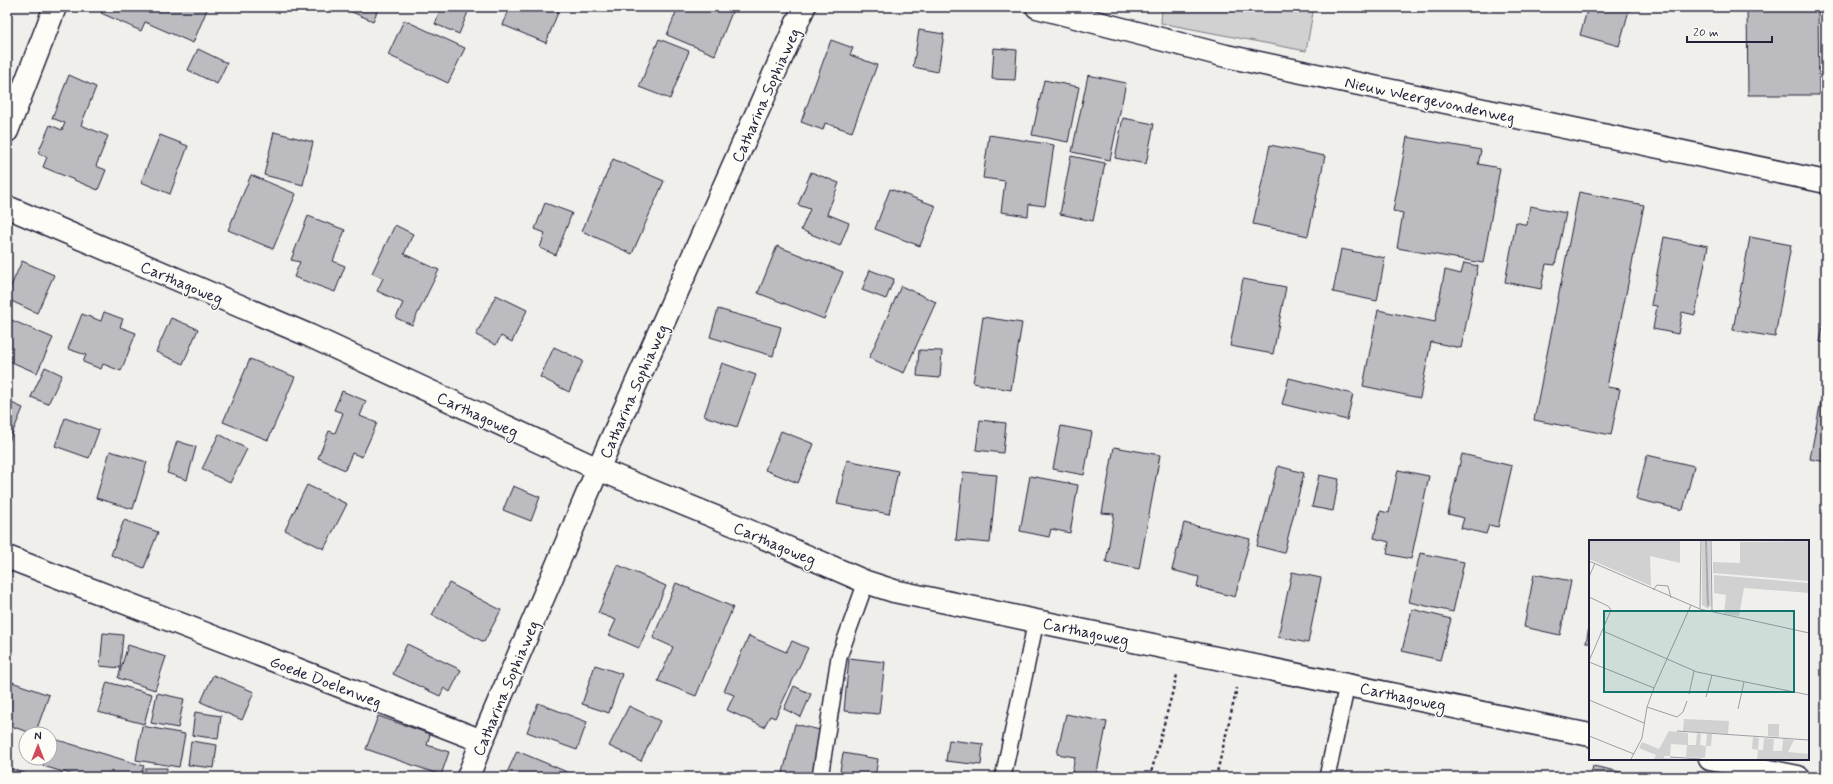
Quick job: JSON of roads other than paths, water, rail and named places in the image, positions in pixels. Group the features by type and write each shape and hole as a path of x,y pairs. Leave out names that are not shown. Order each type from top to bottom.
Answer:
{"street":[{"path":"7,130 54,7"},
{"name":"Catharina Sophiaweg","path":"468,777 598,469 804,7"},
{"name":"Nieuw Weergevondenweg","path":"1039,7 1226,56 1826,182"},
{"name":"Carthagoweg","path":"7,207 308,336 598,469 742,528 866,582 894,591 1589,735"},
{"name":"Goede Doelenweg","path":"7,557 482,741"},
{"path":"1715,760 1798,777"}],"lane":[{"path":"820,777 839,657 866,582"},
{"path":"1003,777 1036,621"},
{"path":"1327,777 1347,685"}]}
